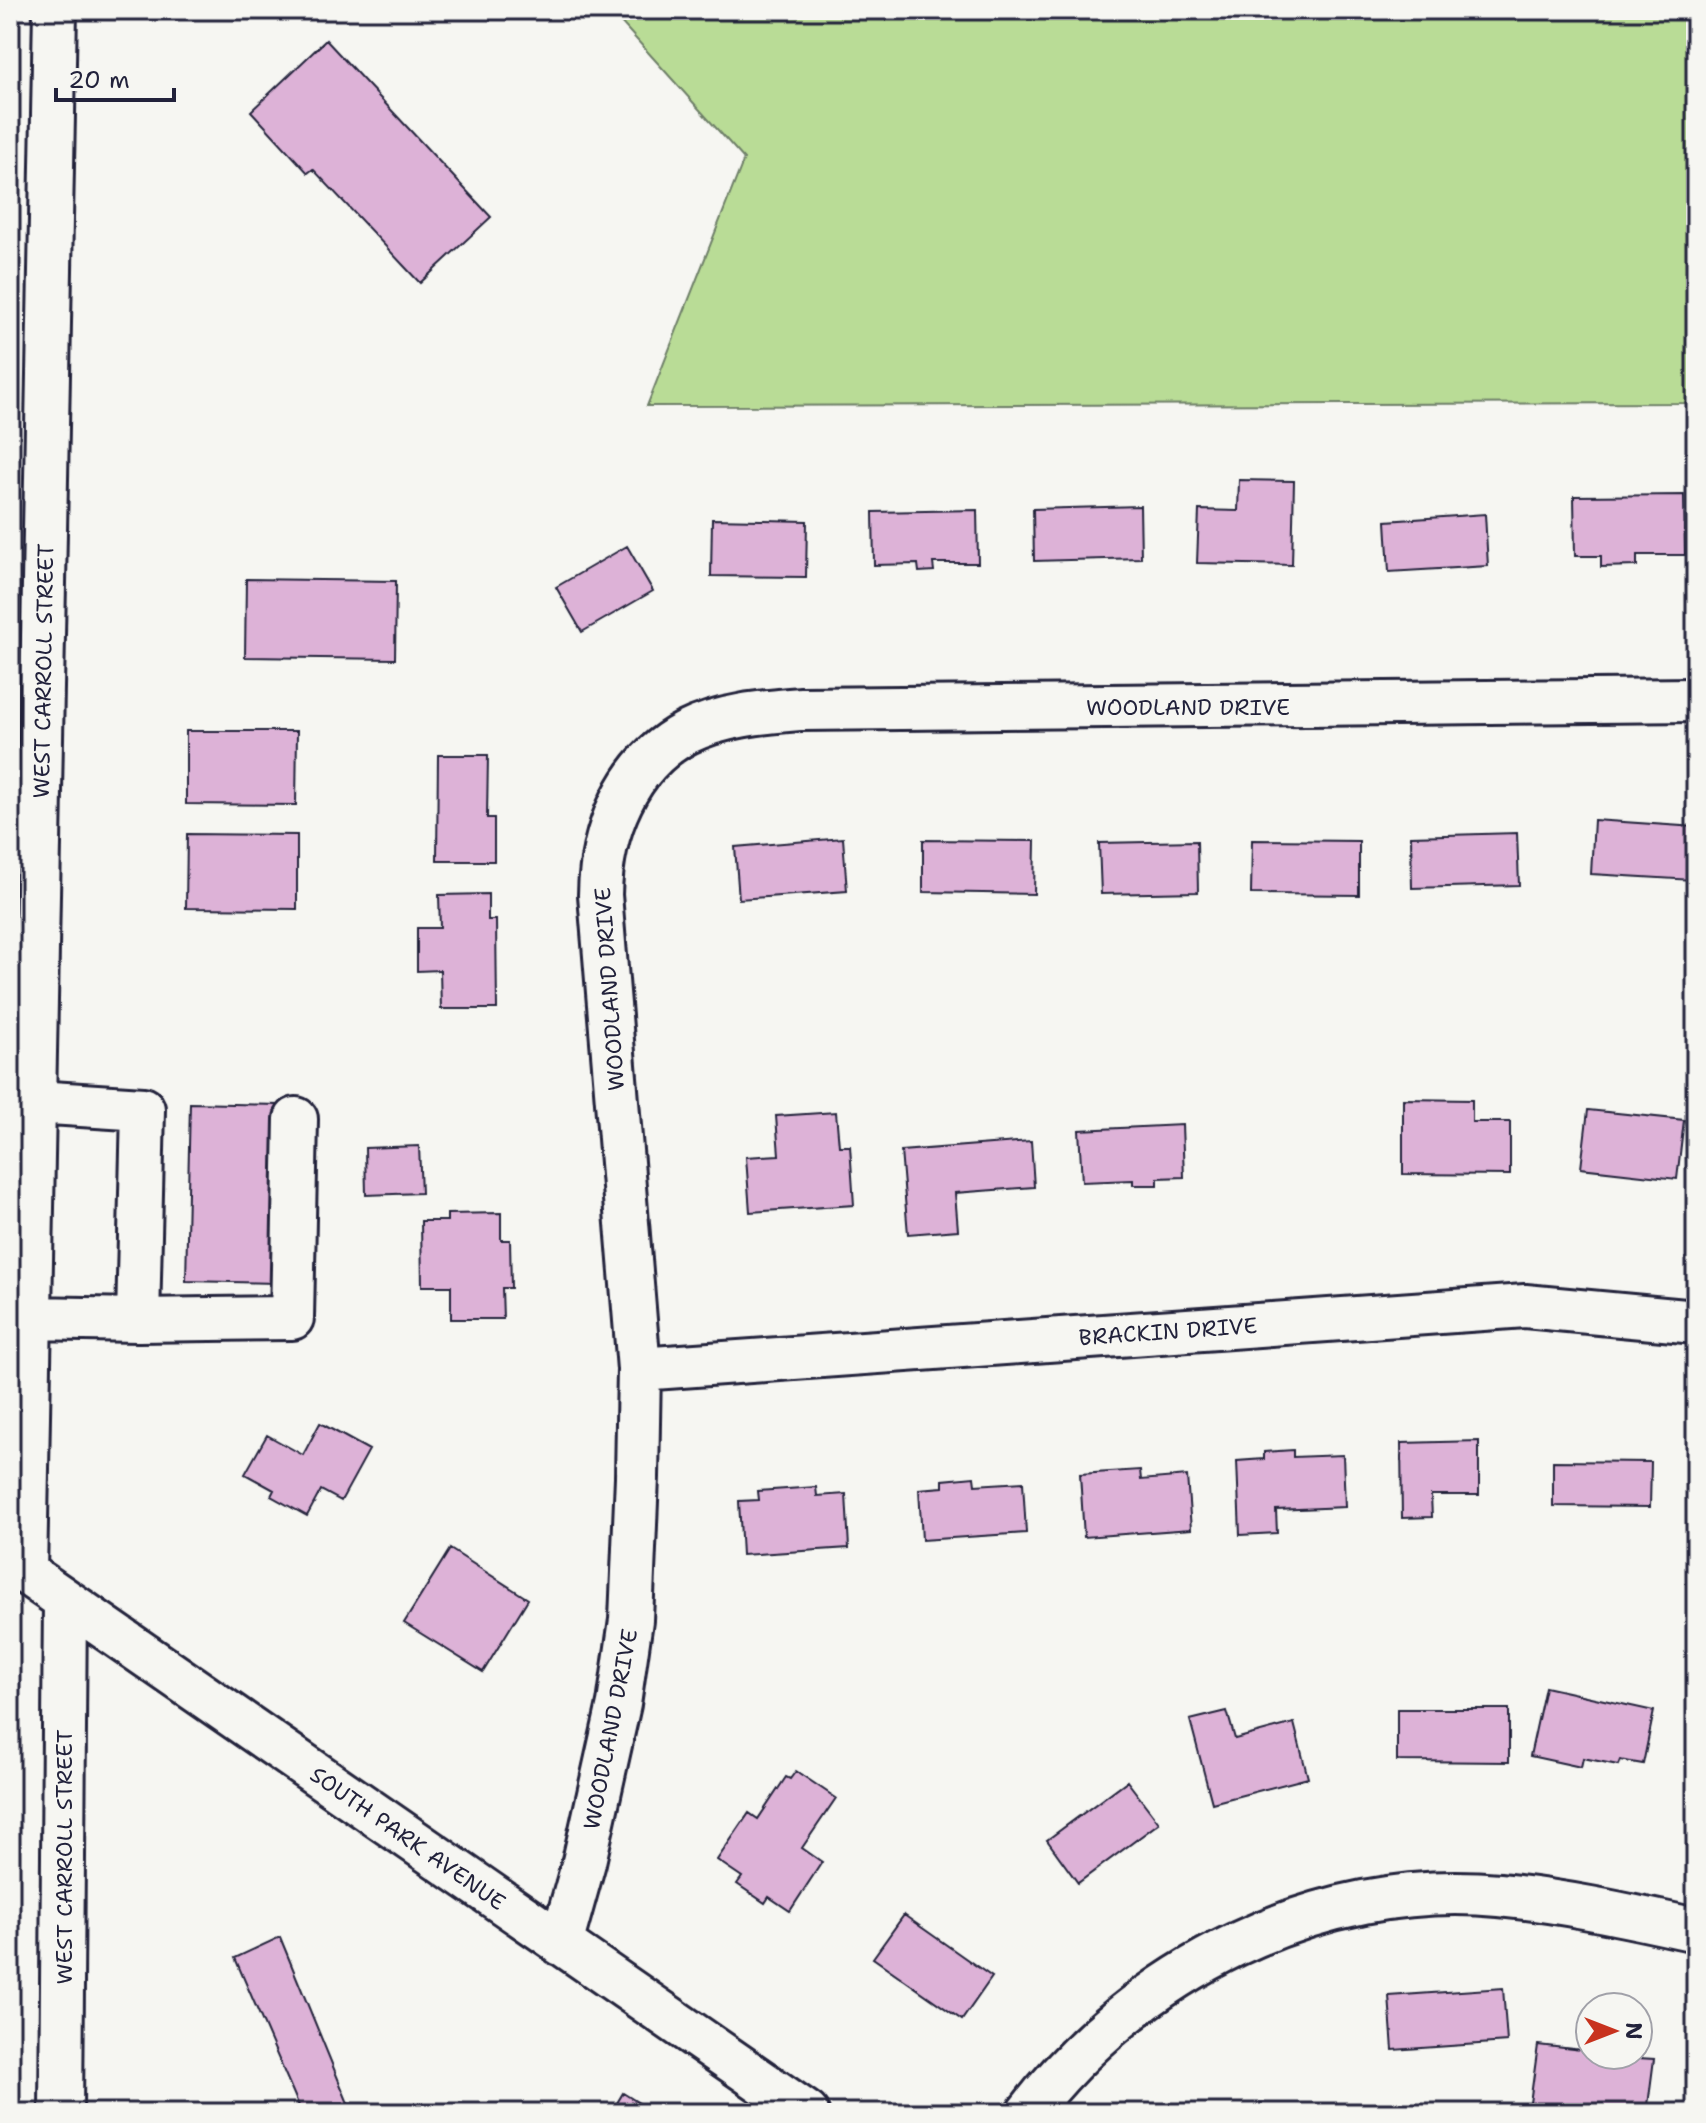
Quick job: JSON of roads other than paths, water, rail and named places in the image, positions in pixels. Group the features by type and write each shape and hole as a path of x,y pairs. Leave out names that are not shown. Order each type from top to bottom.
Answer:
{"street":[{"name":"WEST CARROLL STREET","path":"18,1567 31,1318 55,10"},
{"name":"WOODLAND DRIVE","path":"561,1944 584,1862 621,1690 631,1620 639,1369 601,910 601,860 610,825 628,789 656,756 685,734 724,719 801,709 1696,700"},
{"path":"35,1102 143,1109 138,1320"},
{"path":"31,1318 292,1318 296,1119"},
{"name":"BRACKIN DRIVE","path":"639,1369 1525,1306 1696,1322"},
{"name":"SOUTH PARK AVENUE","path":"18,1567 807,2113"},
{"name":"WEST CARROLL STREET","path":"61,2113 65,1600"},
{"path":"1028,2113 1109,2026 1170,1980 1224,1949 1329,1910 1382,1899 1497,1894 1696,1930"}]}
